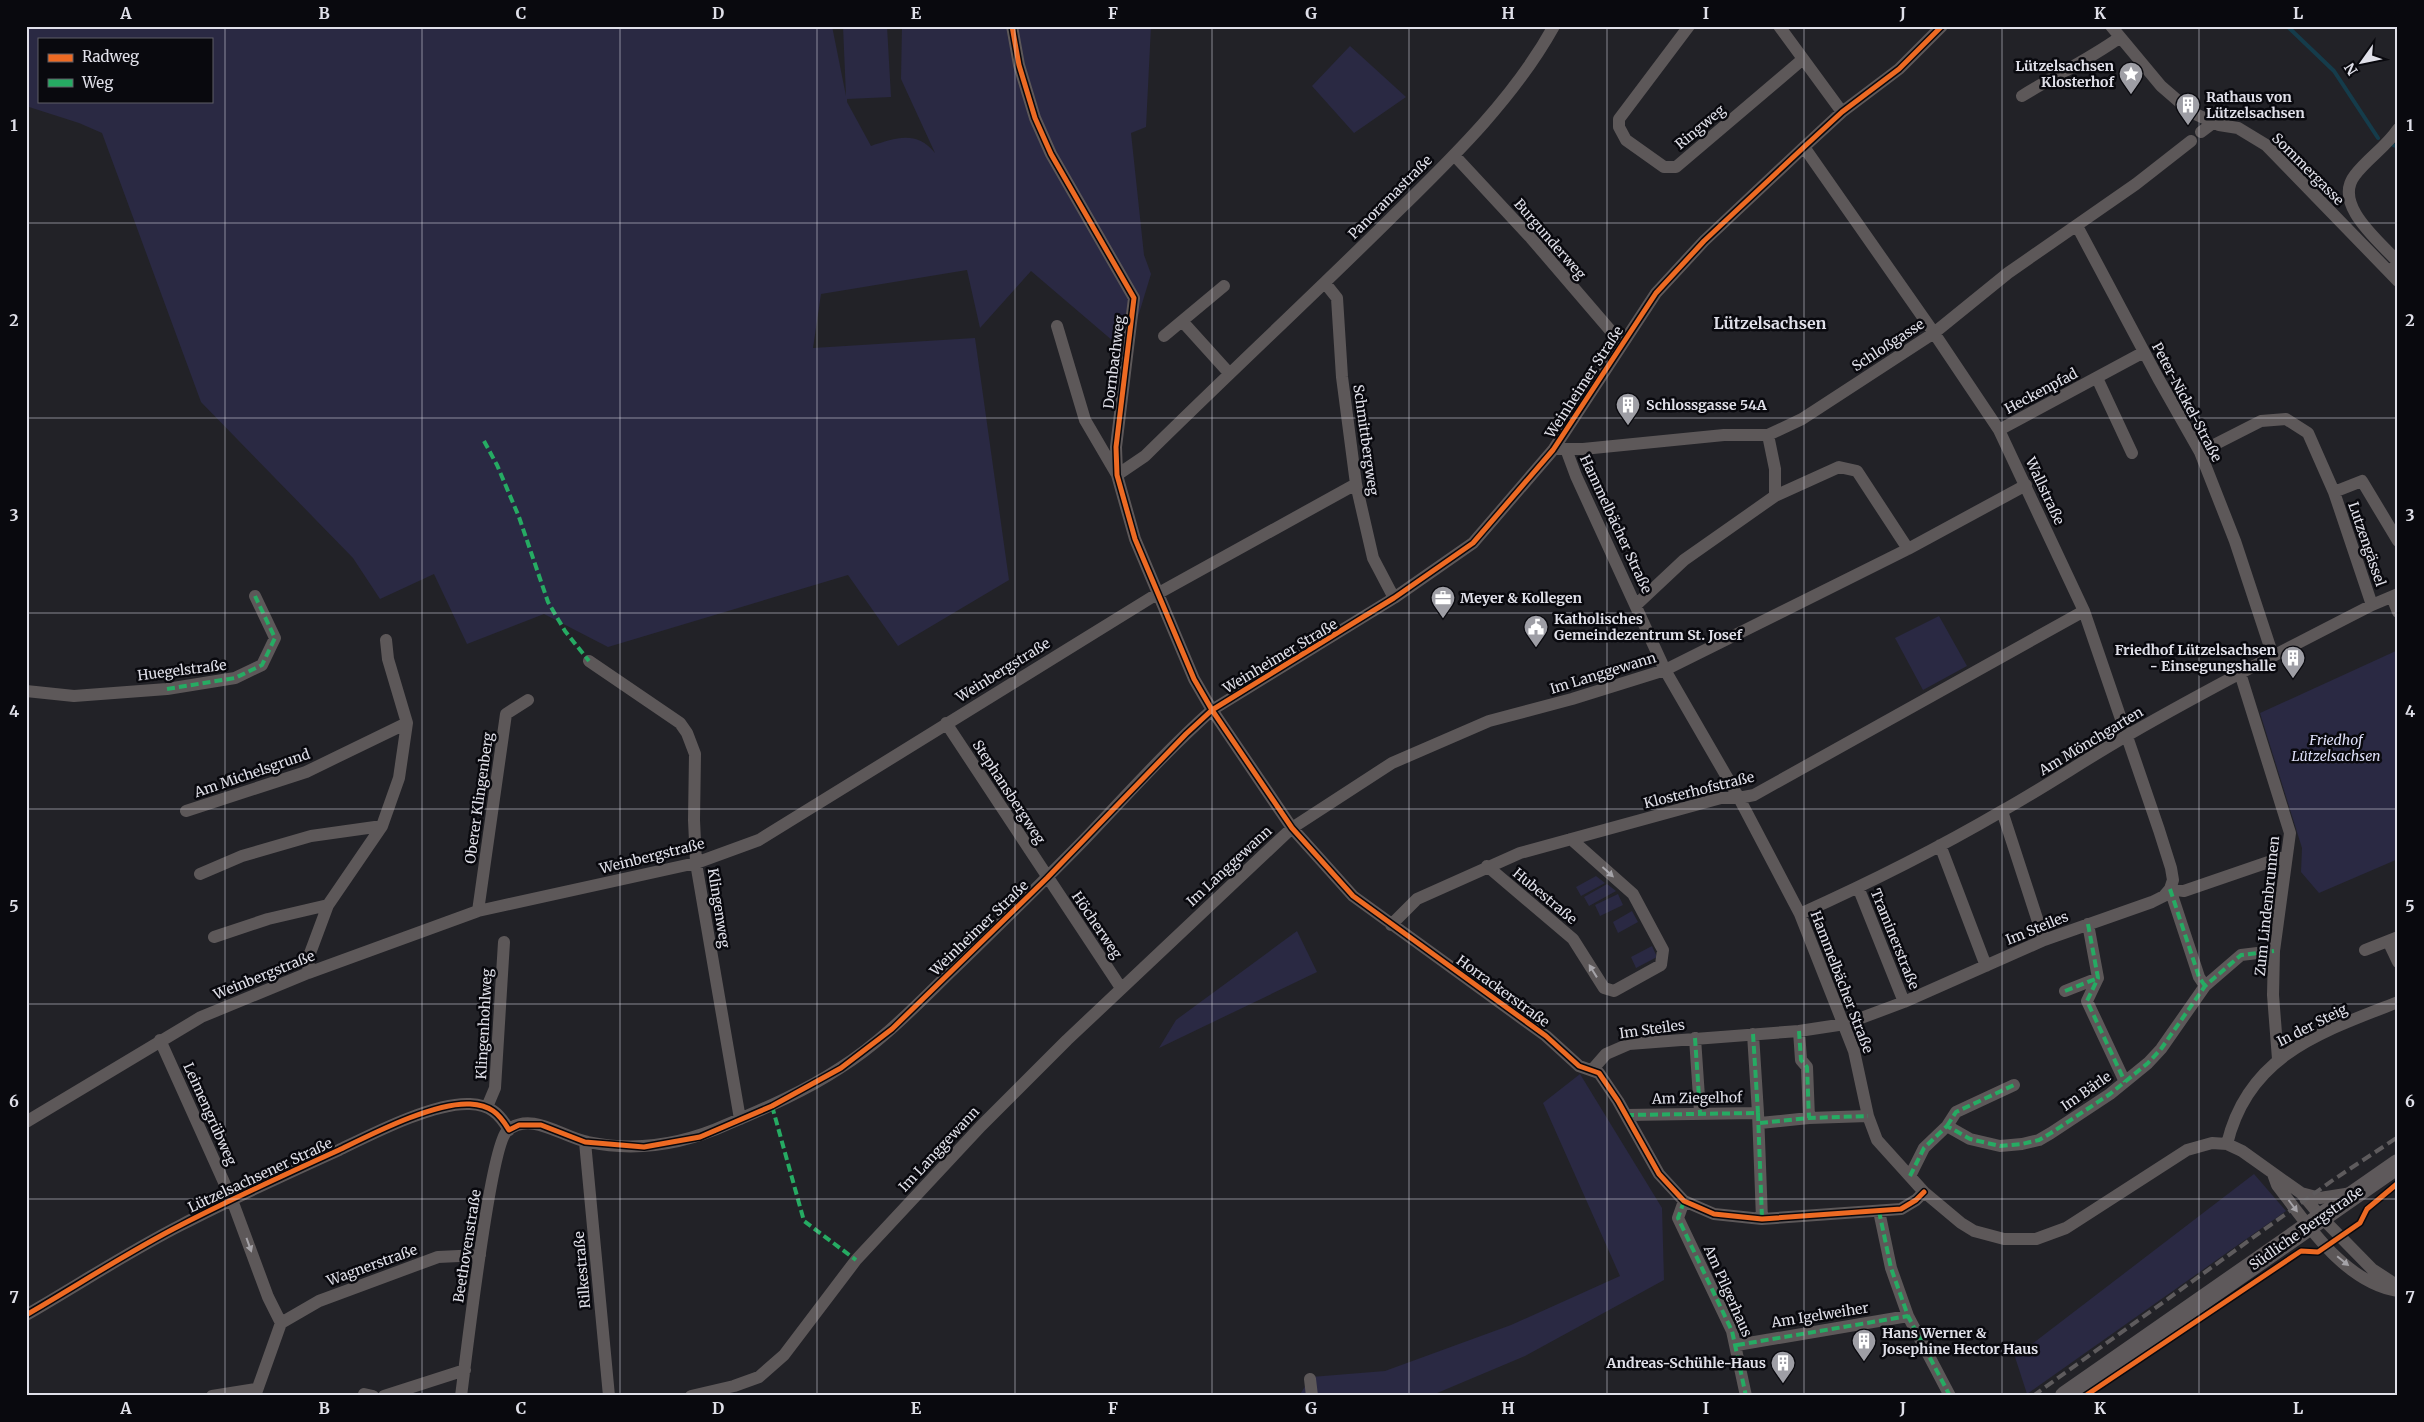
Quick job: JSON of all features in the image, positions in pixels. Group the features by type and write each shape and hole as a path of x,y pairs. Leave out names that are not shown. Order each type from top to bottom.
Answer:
{"main road":[{"name":"Südliche Bergstraße","path":"2065,1396 2398,1164"}],"street":[{"name":"Dornbachweg","path":"1012,26 1019,65 1027,92 1035,118 1051,154 1134,298 1116,438 1117,475 1134,539 1194,679 1212,710"},
{"name":"Panoramastraße","path":"1117,475 1145,456 1229,373 1325,283 1454,155 1516,84 1538,54 1554,26"},
{"name":"Ringweg","path":"1689,26 1619,119 1619,127 1626,140 1664,168 1676,167 1803,59"},
{"path":"1779,26 1842,112"},
{"name":"Weinheimer Straße","path":"509,1130 519,1125 541,1125 586,1142 644,1147 700,1137 772,1106 841,1068 892,1029 1047,878 1186,734 1212,710 1394,598 1473,543 1559,449 1622,344 1656,293 1704,241 1804,147 1842,112 1899,69 1942,26"},
{"name":"Sommergasse","path":"2111,26 2160,86 2191,112 2213,123 2238,128 2266,145 2395,277"},
{"path":"2022,96 2074,65 2095,55 2119,38"},
{"path":"2201,132 2213,123"},
{"path":"2391,138 2356,174 2348,190 2350,206 2397,261 2395,277"},
{"name":"Schloßgasse","path":"1559,449 1584,449 1724,435 1768,435 1802,419 1934,333 2008,273 2077,226 2191,141"},
{"name":"Wallstraße","path":"1804,147 1934,333 1998,430 2026,485 2084,611 2171,868 2173,880 2170,889"},
{"name":"Burgunderweg","path":"1454,155 1531,238 1622,344"},
{"name":"Peter-Nickel-Straße","path":"2077,226 2200,452 2235,541 2273,656"},
{"name":"Schmittbergweg","path":"1325,283 1337,298 1342,376 1356,484 1373,558 1394,598"},
{"path":"1164,336 1224,286"},
{"path":"1182,321 1229,373"},
{"name":"Dornbachweg","path":"1057,326 1085,420 1117,475"},
{"name":"Heckenpfad","path":"1998,430 2144,352"},
{"name":"Heckenpfad","path":"2097,378 2132,453"},
{"name":"Lutzengässel","path":"2200,452 2261,421 2286,419 2308,433 2334,492 2372,605"},
{"path":"1768,435 1775,469 1775,496"},
{"name":"Hammelbächer Straße","path":"1559,449 1580,484 1665,670 1739,798 1800,914 1845,1024 1854,1051 1868,1116 1877,1140 1924,1192 1961,1223 1974,1231 2004,1239 2036,1239 2066,1228 2187,1150 2212,1143 2227,1144"},
{"path":"1636,604 1684,560 1775,496 1838,467 1857,471 1908,549"},
{"name":"Lutzengässel","path":"2334,492 2362,481 2398,541"},
{"name":"Weinbergstraße","path":"26,1122 201,1017 308,973 478,911 696,863 759,840 816,807 868,771 898,755 946,723 1157,594 1356,484"},
{"name":"Im Langgewann","path":"691,1396 734,1386 759,1377 784,1355 856,1260 981,1126 1121,988 1292,828 1392,763 1480,725 1665,670 1908,549 2026,485"},
{"name":"Huegelstraße","path":"26,691 74,696 167,689 235,678 262,665 275,638 254,596"},
{"path":"2395,596 2398,612"},
{"name":"Am Mönchgarten","path":"1800,914 1940,845 2002,811 2127,735 2240,673 2372,605 2395,596"},
{"name":"Klosterhofstraße","path":"1391,925 1416,899 1520,853 1721,798 1739,798 1754,794 2084,611"},
{"path":"308,973 309,956 328,905 382,826 399,778 407,723 388,659 386,640"},
{"name":"Klingenweg","path":"589,661 680,724 687,733 695,754 694,820 696,863 740,1119"},
{"name":"Zum Lindenbrunnen","path":"2240,673 2290,833 2274,951 2273,995 2278,1059"},
{"name":"Oberer Klingenberg","path":"478,911 506,714 528,700"},
{"name":"Horrackerstraße","path":"1212,710 1292,828 1353,896 1546,1036 1579,1066 1599,1073 1607,1082 1659,1174 1684,1201 1714,1214 1762,1219 1901,1209 1916,1200 1924,1192"},
{"name":"Am Michelsgrund","path":"186,811 306,772 407,723"},
{"name":"Stephansbergweg","path":"946,723 1047,878"},
{"path":"2002,811 2044,940"},
{"path":"200,874 242,856 311,836 382,826"},
{"name":"Hubestraße","path":"1487,866 1573,939 1604,988 1614,991 1661,965 1663,950 1633,894 1571,839"},
{"path":"1940,845 1986,966"},
{"path":"2205,986 2199,977 2170,889 2184,891 2286,856"},
{"name":"Höcherweg","path":"1047,878 1121,988"},
{"name":"Traminerstraße","path":"1858,887 1904,1002"},
{"name":"Im Steiles","path":"1592,1070 1606,1054 1617,1047 1629,1044 1799,1032 1845,1024 1904,1002 2044,940 2152,902 2164,896 2170,889"},
{"path":"214,937 268,919 328,905"},
{"path":"2088,924 2098,978 2087,1002 2125,1082"},
{"path":"2365,950 2393,939 2398,962"},
{"name":"Klingenhohlweg","path":"488,1107 495,1088 504,942"},
{"name":"Im Bärle","path":"1947,1126 1970,1139 2000,1146 2039,1140 2051,1134 2125,1082 2161,1049 2205,986 2241,955 2274,951"},
{"path":"2065,991 2098,978"},
{"name":"In der Steig","path":"2227,1144 2232,1121 2253,1085 2278,1059 2322,1034 2398,1002"},
{"path":"1799,1032 1800,1060 1807,1066 1809,1118"},
{"path":"1753,1034 1759,1118 1762,1219"},
{"name":"Im Steiles","path":"1695,1038 1700,1112"},
{"name":"Leimengrübweg","path":"160,1040 232,1200"},
{"path":"1910,1176 1924,1148 1947,1126 1956,1112 2014,1086"},
{"name":"Lützelsachsener Straße","path":"26,1314 179,1226 368,1136 443,1106 470,1104 488,1107"},
{"path":"488,1107 500,1116 509,1130"},
{"name":"Am Ziegelhof","path":"1626,1115 1700,1112 1759,1118 1868,1116"},
{"name":"Beethovenstraße","path":"461,1396 480,1255 498,1152 504,1134 509,1130"},
{"name":"Rilkestraße","path":"586,1142 609,1396"},
{"path":"2227,1144 2242,1151 2301,1193 2320,1198 2359,1192"},
{"path":"2273,1174 2277,1185 2315,1222 2372,1269 2398,1286"},
{"path":"2301,1193 2324,1245 2369,1281 2398,1291"},
{"path":"212,1396 255,1393 281,1323 268,1297 232,1200"},
{"name":"Am Pilgerhaus","path":"1684,1201 1678,1218 1737,1345 1746,1396"},
{"path":"1879,1210 1891,1268 1908,1316 1950,1396"},
{"name":"Wagnerstraße","path":"281,1323 319,1301 438,1257 480,1255"},
{"name":"Am Igelweiher","path":"1737,1345 1908,1316"},
{"path":"384,1396 465,1370"},
{"path":"1310,1379 1312,1396"}],"green space":[{"path":"26,26 735,26 736,28 832,26 846,96 843,26 887,26 891,97 847,99 847,102 871,146 889,140 905,138 920,141 935,153 901,79 902,26 1151,26 1146,127 1131,133 1144,255 1151,274 1127,353 1031,271 980,328 967,270 821,294 813,348 975,338 1009,580 898,646 848,575 608,647 544,614 467,644 434,574 380,599 353,558 201,402 102,133 79,123 29,107 26,110"},
{"path":"1350,46 1406,97 1354,133 1312,86"},
{"path":"1939,616 1967,666 1923,690 1895,638"},
{"name":"Friedhof Lützelsachsen","path":"2398,650 2398,859 2319,893 2301,872 2302,848 2260,713"},
{"path":"1596,876 1605,883 1581,896 1576,887"},
{"path":"1607,884 1616,891 1589,906 1584,897"},
{"path":"1618,894 1623,905 1600,916 1595,905"},
{"path":"1632,911 1638,922 1618,933 1613,922"},
{"path":"1297,931 1317,972 1159,1048 1176,1020"},
{"path":"1652,946 1657,957 1636,968 1631,957"},
{"path":"1580,1074 1662,1208 1664,1280 1525,1356 1430,1396 1299,1396 1311,1377 1385,1371 1511,1325 1620,1276 1543,1103"},
{"path":"2254,1174 2286,1211 2027,1394 2015,1357"}],"waterway":[{"path":"2287,26 2334,71 2378,138"},
{"path":"2393,145 2398,147"}],"railway":[{"path":"2033,1396 2333,1180 2398,1137"}],"marked path":[{"path":"484,441 497,465 519,517 548,602 565,631 589,661"},
{"path":"167,689 235,678 262,665 275,638 255,596"},
{"path":"2170,889 2199,977 2205,986"},
{"path":"2088,924 2098,978 2087,1001 2125,1082"},
{"path":"1910,1176 1924,1148 1947,1126 1970,1139 2000,1146 2039,1140 2051,1133 2110,1094 2148,1063 2161,1049 2205,986 2241,955 2274,951"},
{"path":"2065,991 2098,978"},
{"path":"1799,1031 1801,1060 1807,1067 1809,1118"},
{"path":"1753,1034 1758,1113"},
{"path":"1695,1038 1700,1112"},
{"path":"1947,1126 1956,1112 2014,1085"},
{"path":"772,1106 804,1221 856,1260"},
{"path":"1626,1115 1758,1113 1762,1219"},
{"path":"1760,1123 1809,1118 1868,1116"},
{"path":"1684,1201 1678,1218 1732,1331 1746,1396"},
{"path":"1879,1211 1891,1268 1908,1316 1950,1396"},
{"path":"1737,1345 1908,1316"}],"cycle path":[{"path":"1012,26 1019,65 1035,118 1051,154 1134,298 1116,447 1117,475 1135,539 1194,679 1212,710 1292,828 1353,896 1546,1036 1579,1066 1599,1073 1618,1101 1659,1174 1684,1201 1714,1214 1762,1219 1901,1209 1916,1200 1924,1192"},
{"path":"26,1315 161,1235 260,1186 421,1113 455,1105 477,1105 493,1111 502,1119 509,1130 519,1125 541,1125 585,1142 644,1147 700,1137 772,1106 841,1068 892,1029 1047,878 1186,734 1212,710 1394,598 1473,543 1553,450 1656,293 1704,241 1804,147 1842,112 1899,69 1942,26"},
{"path":"2085,1396 2301,1251 2318,1252 2360,1223 2367,1209 2398,1183"}],"place":[{"name":"Lützelsachsen Klosterhof","path":"2131,95"},
{"name":"Rathaus von Lützelsachsen","path":"2188,126"},
{"name":"Schlossgasse 54A","path":"1628,426"},
{"name":"Meyer & Kollegen","path":"1443,619"},
{"name":"Katholisches Gemeindezentrum St. Josef","path":"1536,648"},
{"name":"Friedhof Lützelsachsen - Einsegungshalle","path":"2293,679"},
{"name":"Hans Werner & Josephine Hector Haus","path":"1864,1362"},
{"name":"Andreas-Schühle-Haus","path":"1783,1384"}],"district":[{"name":"Lützelsachsen","path":"1770,323"}]}
